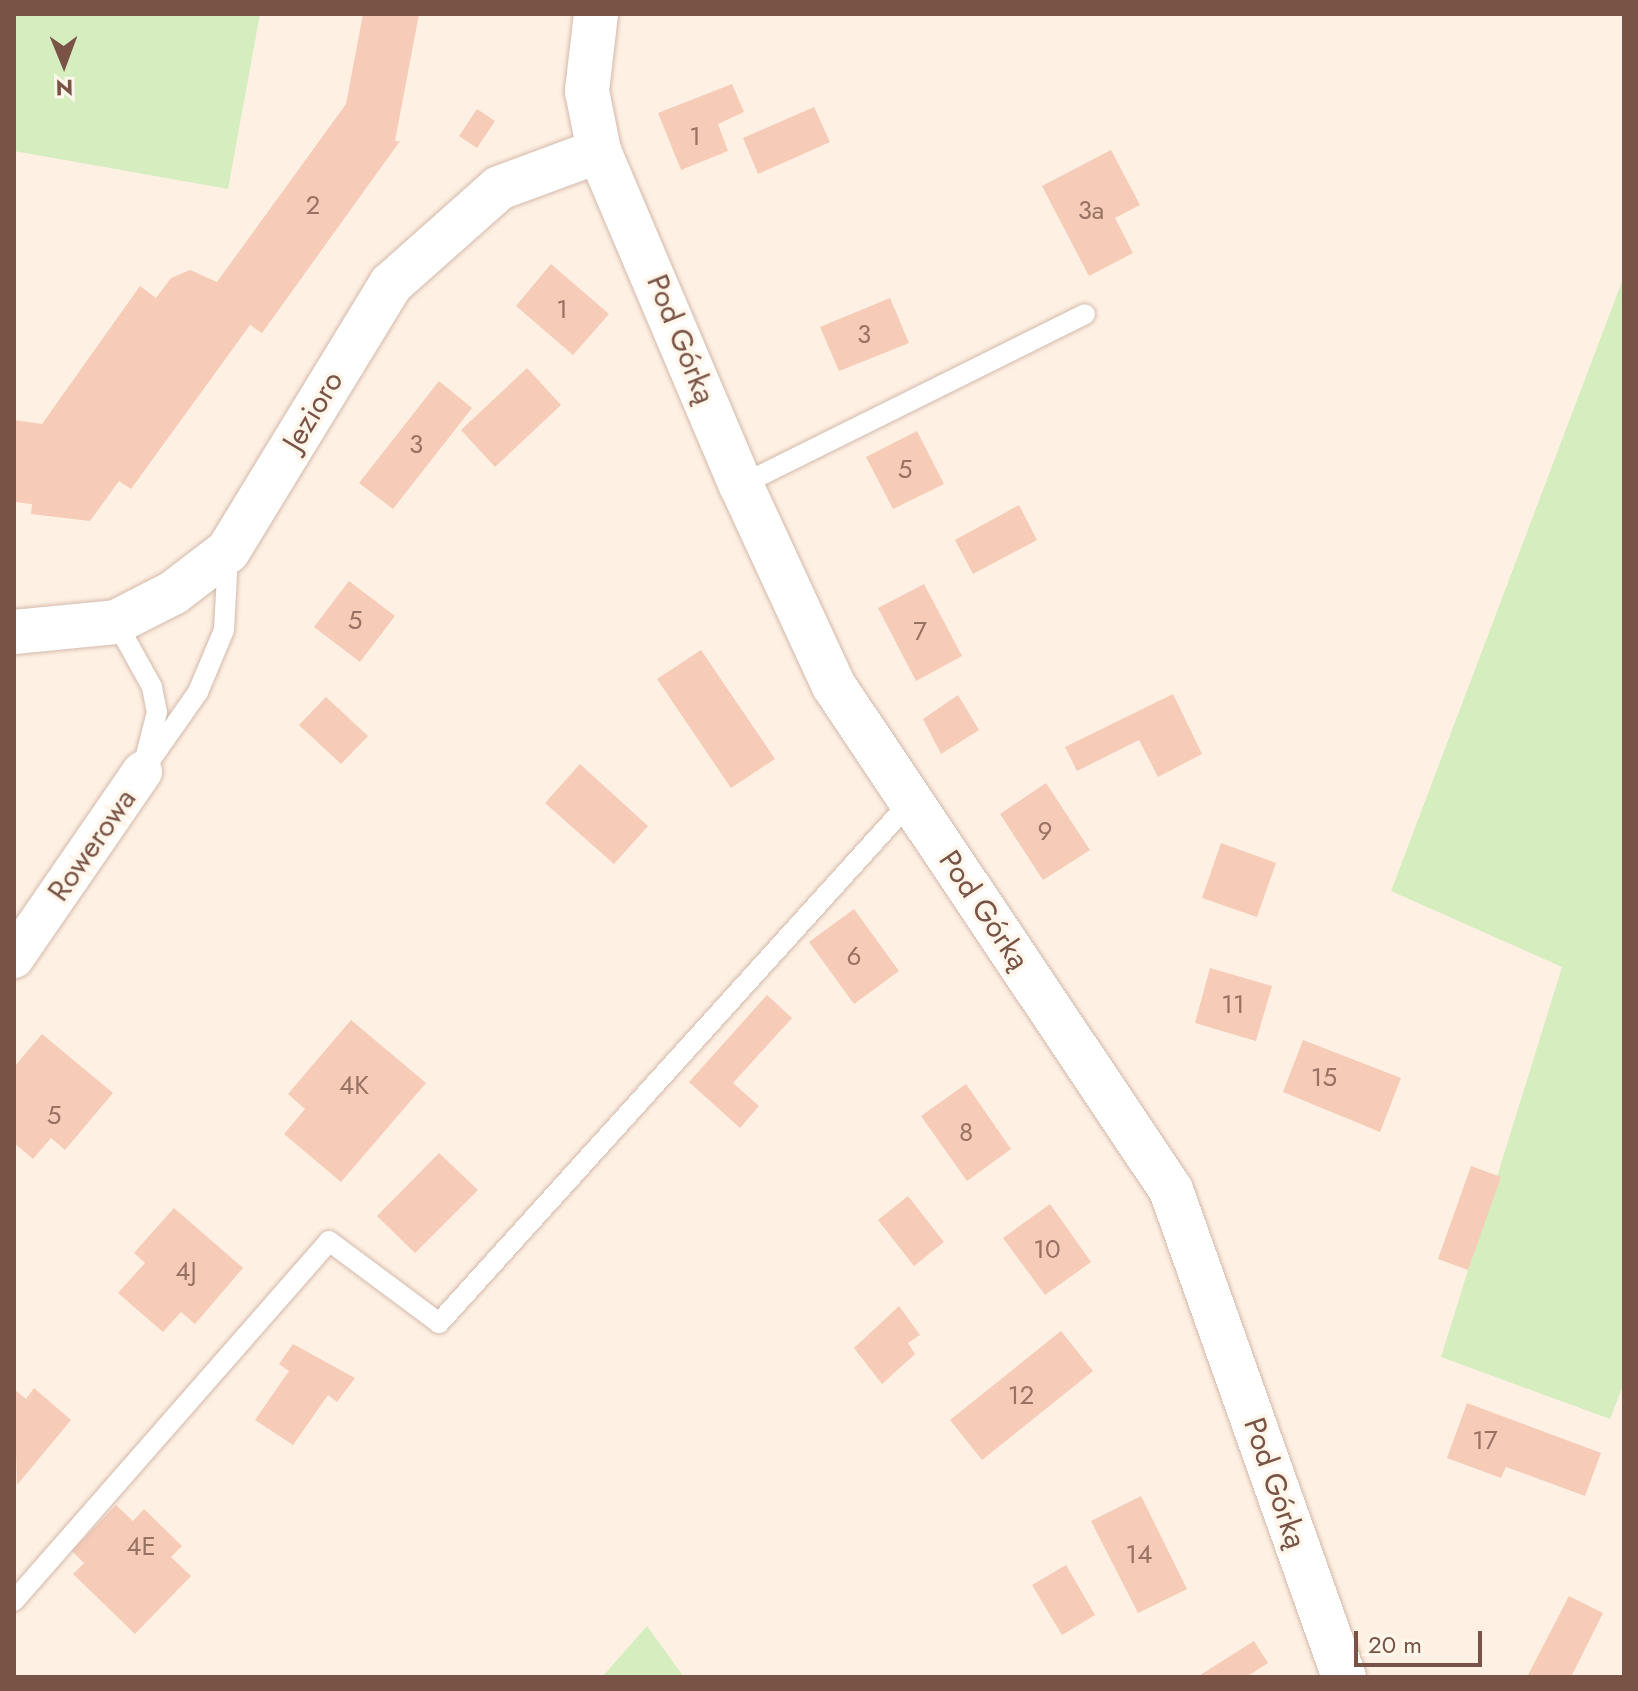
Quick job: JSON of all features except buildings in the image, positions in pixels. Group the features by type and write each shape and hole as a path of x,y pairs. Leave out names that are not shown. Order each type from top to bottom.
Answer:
{"street":[{"name":"Pod Górką","path":"596,14 587,91 599,151 741,485 834,686 1171,1190 1344,1677"},
{"name":"Jezioro","path":"14,632 116,622 173,593 228,551 391,284 499,188 599,151"},
{"name":"Rowerowa","path":"14,958 142,772"}],"lane":[{"path":"741,485 1085,314"},
{"name":"Rowerowa","path":"142,772 198,692 224,630 228,551"},
{"name":"Rowerowa","path":"116,622 152,687 157,712 142,772"},
{"path":"14,1601 329,1241 439,1323 911,801"}],"green space":[{"path":"14,14 260,14 228,189 14,151"},
{"path":"1624,276 1624,1383 1610,1419 1441,1357 1562,967 1391,891"},
{"path":"647,1626 684,1677 602,1677"}]}
